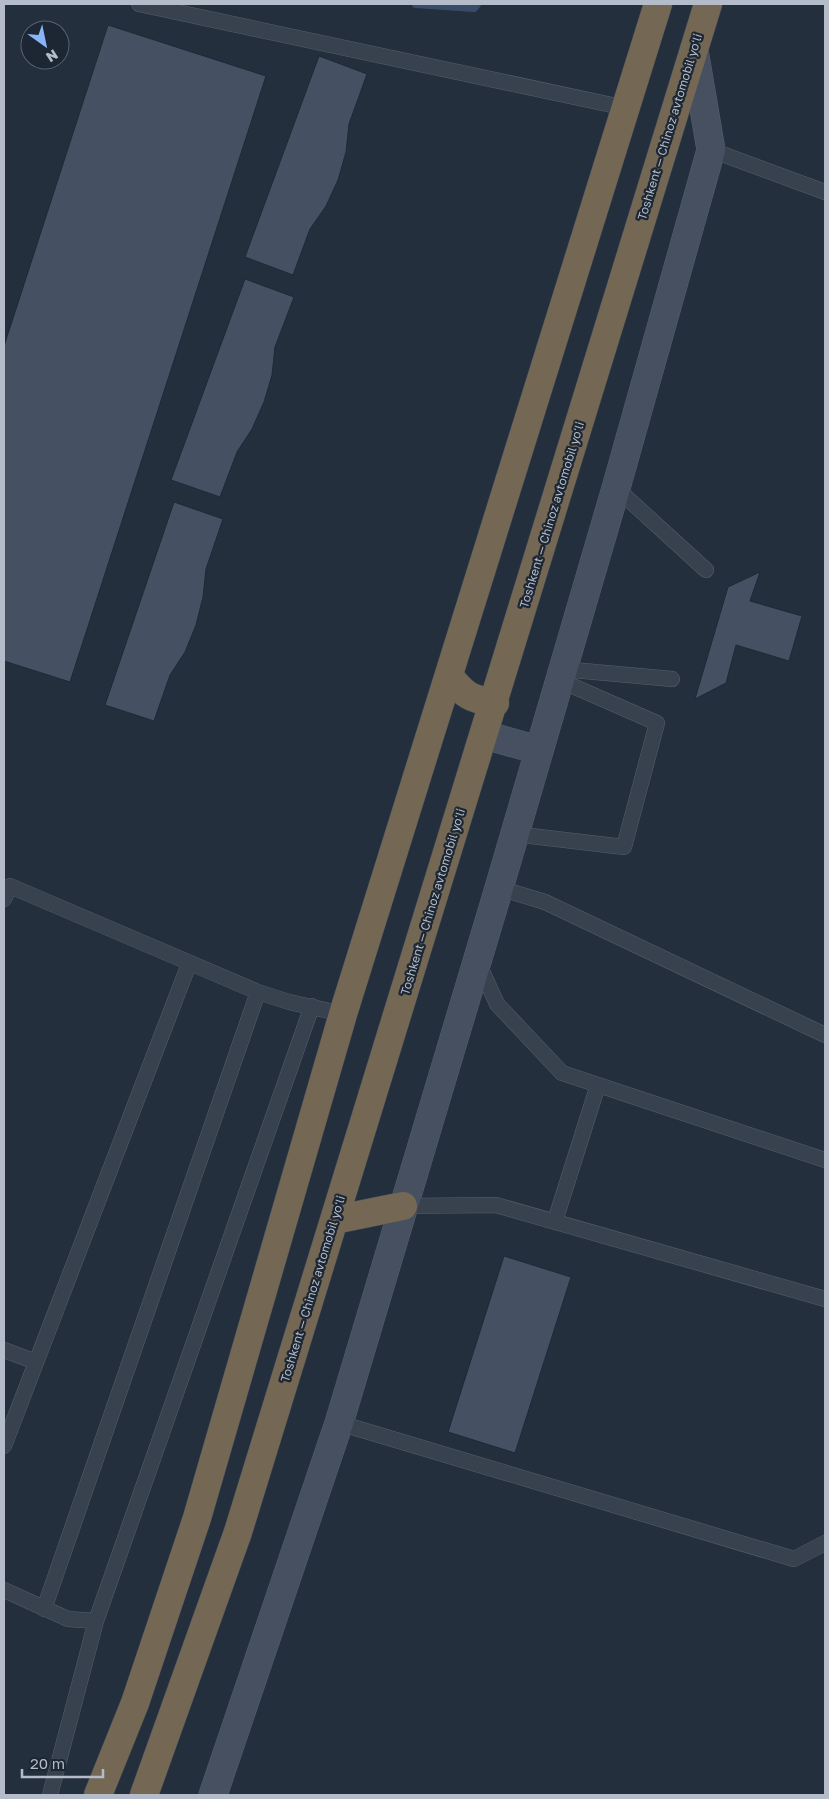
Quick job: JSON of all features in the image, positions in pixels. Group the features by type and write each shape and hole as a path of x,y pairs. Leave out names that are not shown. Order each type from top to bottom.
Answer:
{"highway":[{"path":"98,1795 135,1703 197,1518 343,1014 450,677 658,4"},
{"name":"Toshkent — Chinoz avtomobil yoʻli","path":"144,1795 238,1532 495,703 708,4"},
{"path":"450,677 462,692 474,699 495,703"},
{"path":"334,1220 403,1206"}],"street":[{"path":"213,1795 339,1424 500,888 538,750 616,488 711,150 694,50"},
{"path":"484,735 538,750"}],"lane":[{"path":"139,4 626,108"},
{"path":"711,150 825,192"},
{"path":"616,488 706,570"},
{"path":"561,674 672,679"},
{"path":"514,834 624,847 657,723 561,674"},
{"path":"500,888 545,902 825,1035"},
{"path":"6,889 258,992 289,1002 343,1014"},
{"path":"477,961 497,1004 562,1073 825,1160"},
{"path":"4,1446 189,964"},
{"path":"44,1609 258,992"},
{"path":"50,1795 96,1621 312,1006"},
{"path":"554,1221 598,1085"},
{"path":"403,1206 496,1205 825,1299"},
{"path":"4,1350 36,1362"},
{"path":"339,1424 794,1559 825,1543"},
{"path":"4,1590 68,1619 96,1621"}],"building":[{"path":"108,25 266,76 70,682 4,661 4,346"},
{"path":"319,56 367,74 349,124 346,152 338,180 326,206 310,229 293,275 245,257"},
{"path":"245,279 294,297 275,347 272,375 264,402 252,429 237,452 220,497 171,480"},
{"path":"174,502 223,519 206,569 203,597 196,625 185,652 170,675 154,721 105,705"},
{"path":"760,572 750,601 802,616 789,661 736,645 726,683 695,699 728,587"},
{"path":"504,1256 571,1277 515,1453 448,1432"}],"waterway":[{"path":"416,4 474,8 477,4"}]}
